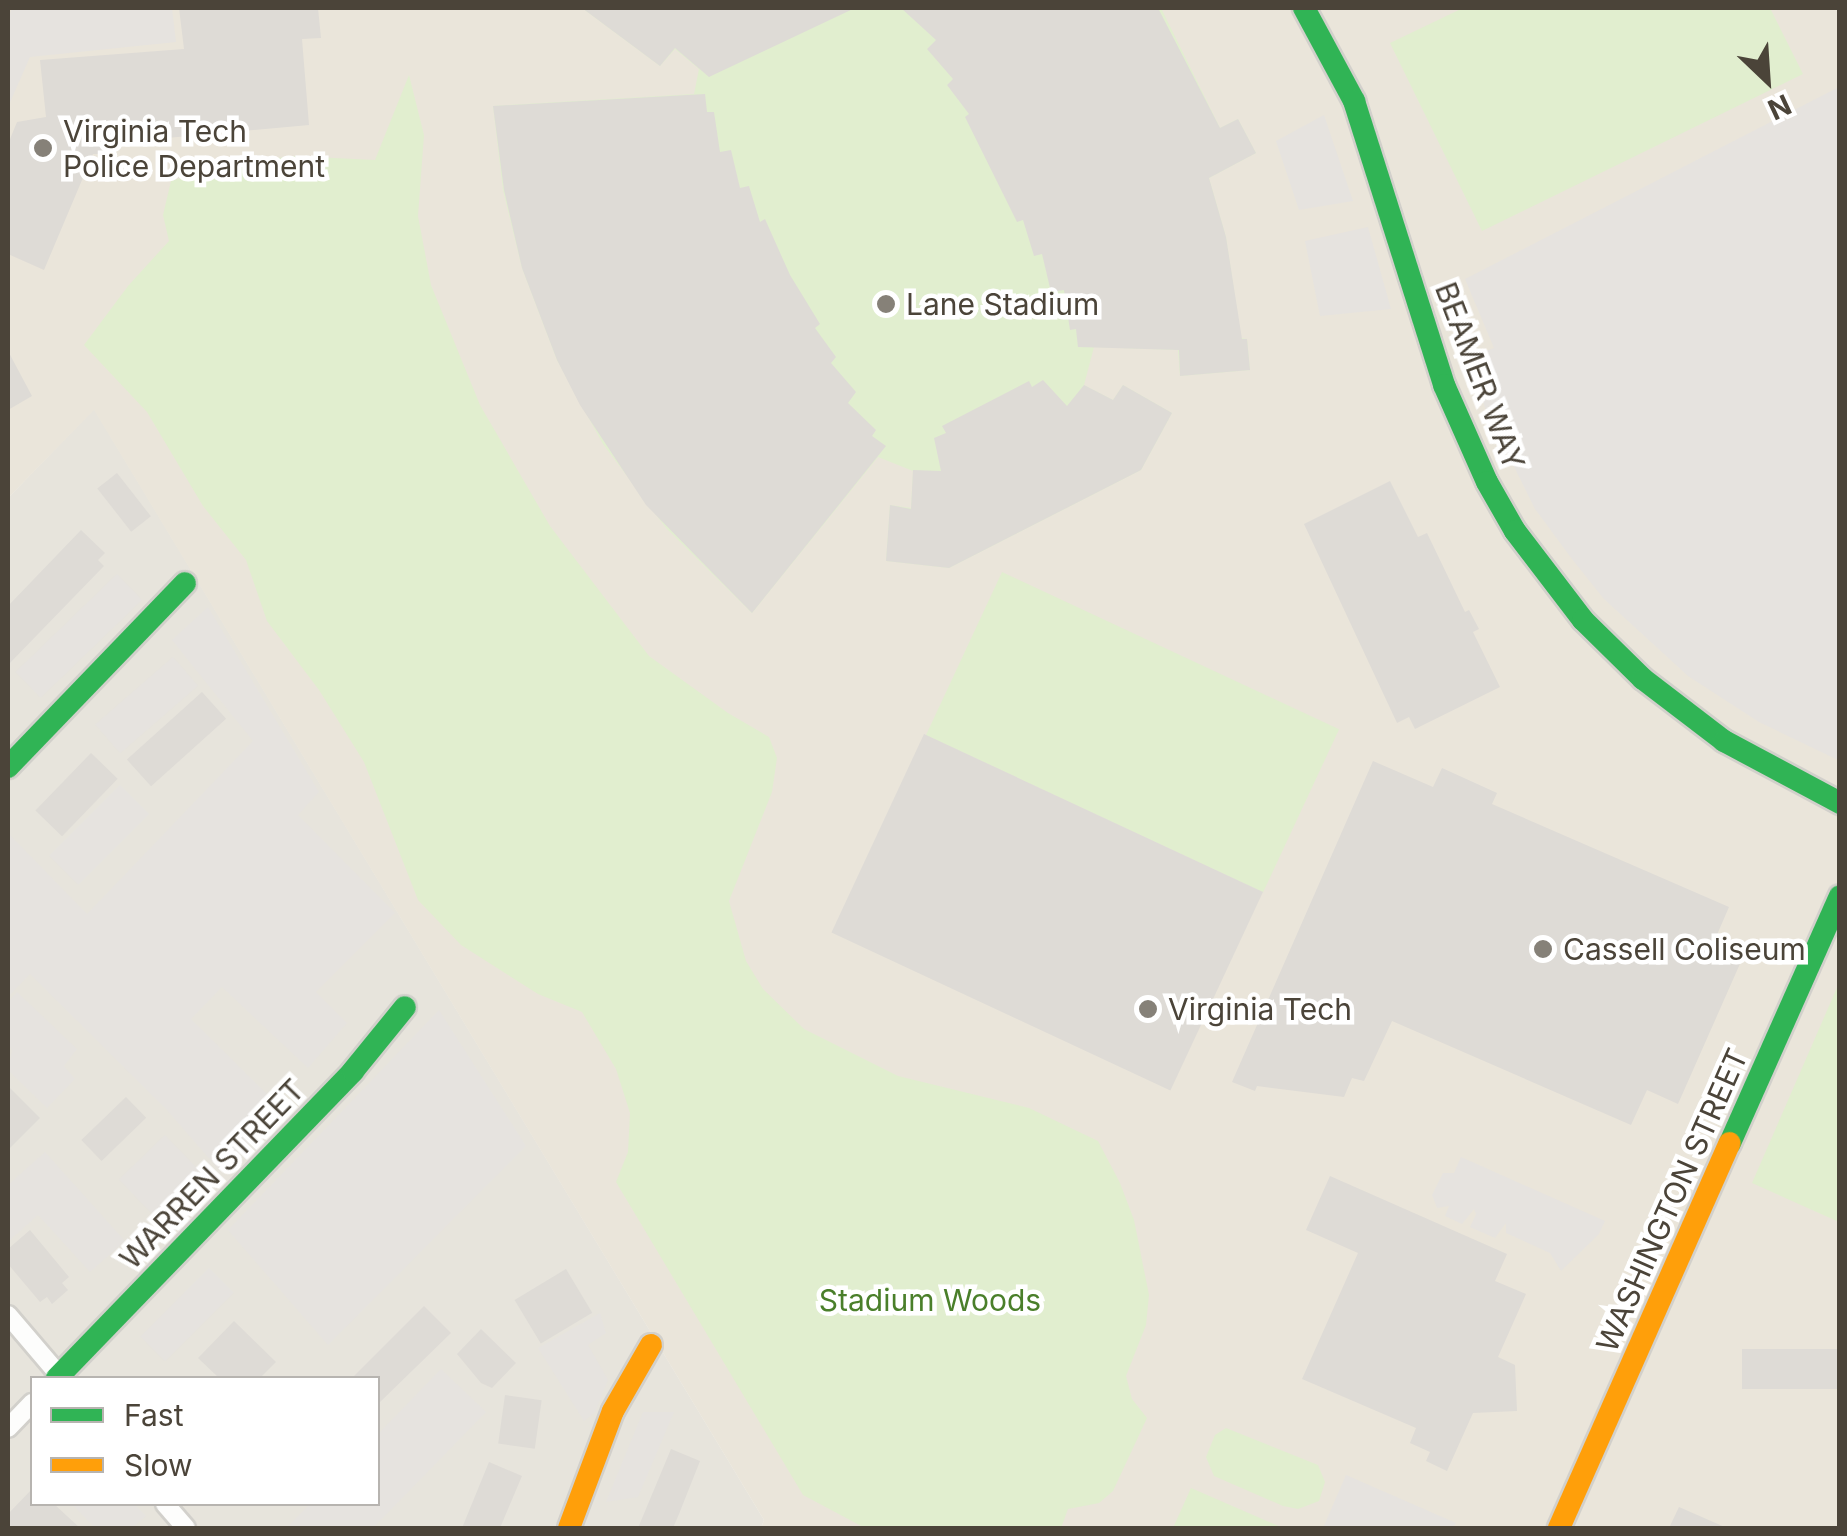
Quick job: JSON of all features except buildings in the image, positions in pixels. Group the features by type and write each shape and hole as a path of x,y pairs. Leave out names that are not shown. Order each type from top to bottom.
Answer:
{"main road":[{"name":"BEAMER WAY","path":"1304,8 1354,102 1374,155 1444,385 1487,482 1515,531 1582,620 1643,679 1724,741 1840,803"},
{"path":"8,767 185,583"},
{"name":"WASHINGTON STREET","path":"1559,1528 1840,896"},
{"name":"WARREN STREET","path":"61,1376 353,1071 406,1007"},
{"path":"569,1528 613,1411 651,1345"}],"street":[{"path":"8,1316 57,1376"},
{"path":"8,1428 30,1405"},
{"path":"167,1506 186,1528"}],"shaded area":[{"name":"Virginia Tech","path":"8,8 1839,8 1839,1528 761,1528 764,1520 94,410 8,498"},
{"path":"12,8 172,8 176,42 30,57 8,107 8,18"},
{"path":"1839,87 1838,760 1759,722 1688,676 1604,599 1572,559 1535,509 1486,410 1467,358 1494,348 1465,279"},
{"path":"1324,115 1353,201 1299,210 1276,141"},
{"path":"1368,227 1391,309 1320,316 1305,241"},
{"path":"94,409 764,1520 761,1528 8,1528 8,498"},
{"path":"117,574 142,600 41,698 16,672"},
{"path":"208,607 319,792 298,815 395,913 316,992 347,1023 308,1068 222,987 191,1019 284,1111 220,1171 167,1110 30,974 8,997 8,833 87,914 253,741 172,640"},
{"path":"173,657 198,686 120,753 95,725"},
{"path":"120,785 149,814 78,885 49,856"},
{"path":"17,992 77,1049 64,1066 75,1079 47,1108 8,1070 12,1050 8,1045 8,1002"},
{"path":"439,1010 526,1146 328,1345 228,1230"},
{"path":"165,1135 206,1177 160,1222 119,1179"},
{"path":"45,1152 125,1241 90,1272 38,1215 8,1242 8,1185"},
{"path":"1461,1157 1605,1221 1599,1234 1561,1271 1550,1253 1506,1233 1506,1223 1495,1238 1470,1227 1476,1214 1474,1209 1462,1224 1445,1216 1449,1206 1437,1208 1432,1195 1443,1173 1454,1173"},
{"path":"209,1268 234,1293 165,1361 140,1337"},
{"path":"600,1313 606,1333 588,1345 608,1380 595,1412 584,1421 538,1348"},
{"path":"441,1369 486,1412 373,1528 286,1528 308,1506 380,1506 380,1432"},
{"path":"643,1412 674,1412 638,1497 606,1502"},
{"path":"1346,1475 1456,1523 1453,1528 1323,1528"},
{"path":"74,1506 136,1506 146,1516 132,1528 95,1528"}],"green space":[{"name":"Lane Stadium","path":"582,8 1161,8 1220,128 1238,119 1256,153 1209,178 1226,237 1241,338 1247,339 1250,370 1180,376 1178,350 1094,347 1084,385 1113,400 1123,385 1172,413 1141,470 949,568 886,561 890,505 911,508 913,471 878,457 752,613 666,528 603,444 557,360 522,268 503,190 493,106 694,94 699,69 675,49 660,66"},
{"path":"1463,8 1770,8 1803,74 1482,231 1390,43"},
{"name":"Stadium Woods","path":"409,75 424,135 418,216 431,285 480,405 550,526 649,656 728,713 769,737 777,758 772,792 729,901 746,961 763,989 804,1029 898,1076 1029,1108 1098,1141 1120,1183 1134,1220 1149,1295 1146,1325 1126,1376 1132,1399 1147,1418 1113,1491 1099,1503 1068,1509 1061,1528 865,1528 803,1495 616,1182 628,1152 630,1113 616,1069 582,1012 538,994 461,945 418,900 364,762 319,690 267,621 246,560 203,506 147,412 84,345 128,286 169,241 163,215 171,181 229,164 293,156 375,160"},
{"path":"1002,572 1339,729 1263,892 926,735"},
{"path":"1839,983 1839,1222 1752,1183"},
{"path":"1226,1428 1318,1465 1325,1482 1319,1501 1298,1509 1283,1506 1214,1476 1206,1457 1215,1435"},
{"path":"1191,1488 1283,1528 1173,1528"}],"traffic: fast":[{"path":"1304,8 1354,101 1444,385 1487,482 1515,531 1583,620 1643,679 1724,741 1840,803"},
{"path":"8,767 185,583"},
{"path":"1730,1143 1840,896"},
{"path":"59,1376 353,1071 405,1007"}],"traffic: slow":[{"path":"1559,1528 1730,1143"},
{"path":"569,1528 613,1411 651,1345"}],"place":[{"name":"Virginia Tech Police Department","path":"43,148"},
{"name":"Lane Stadium","path":"886,304"},
{"name":"Cassell Coliseum","path":"1543,949"},
{"name":"Virginia Tech","path":"1148,1009"}]}
